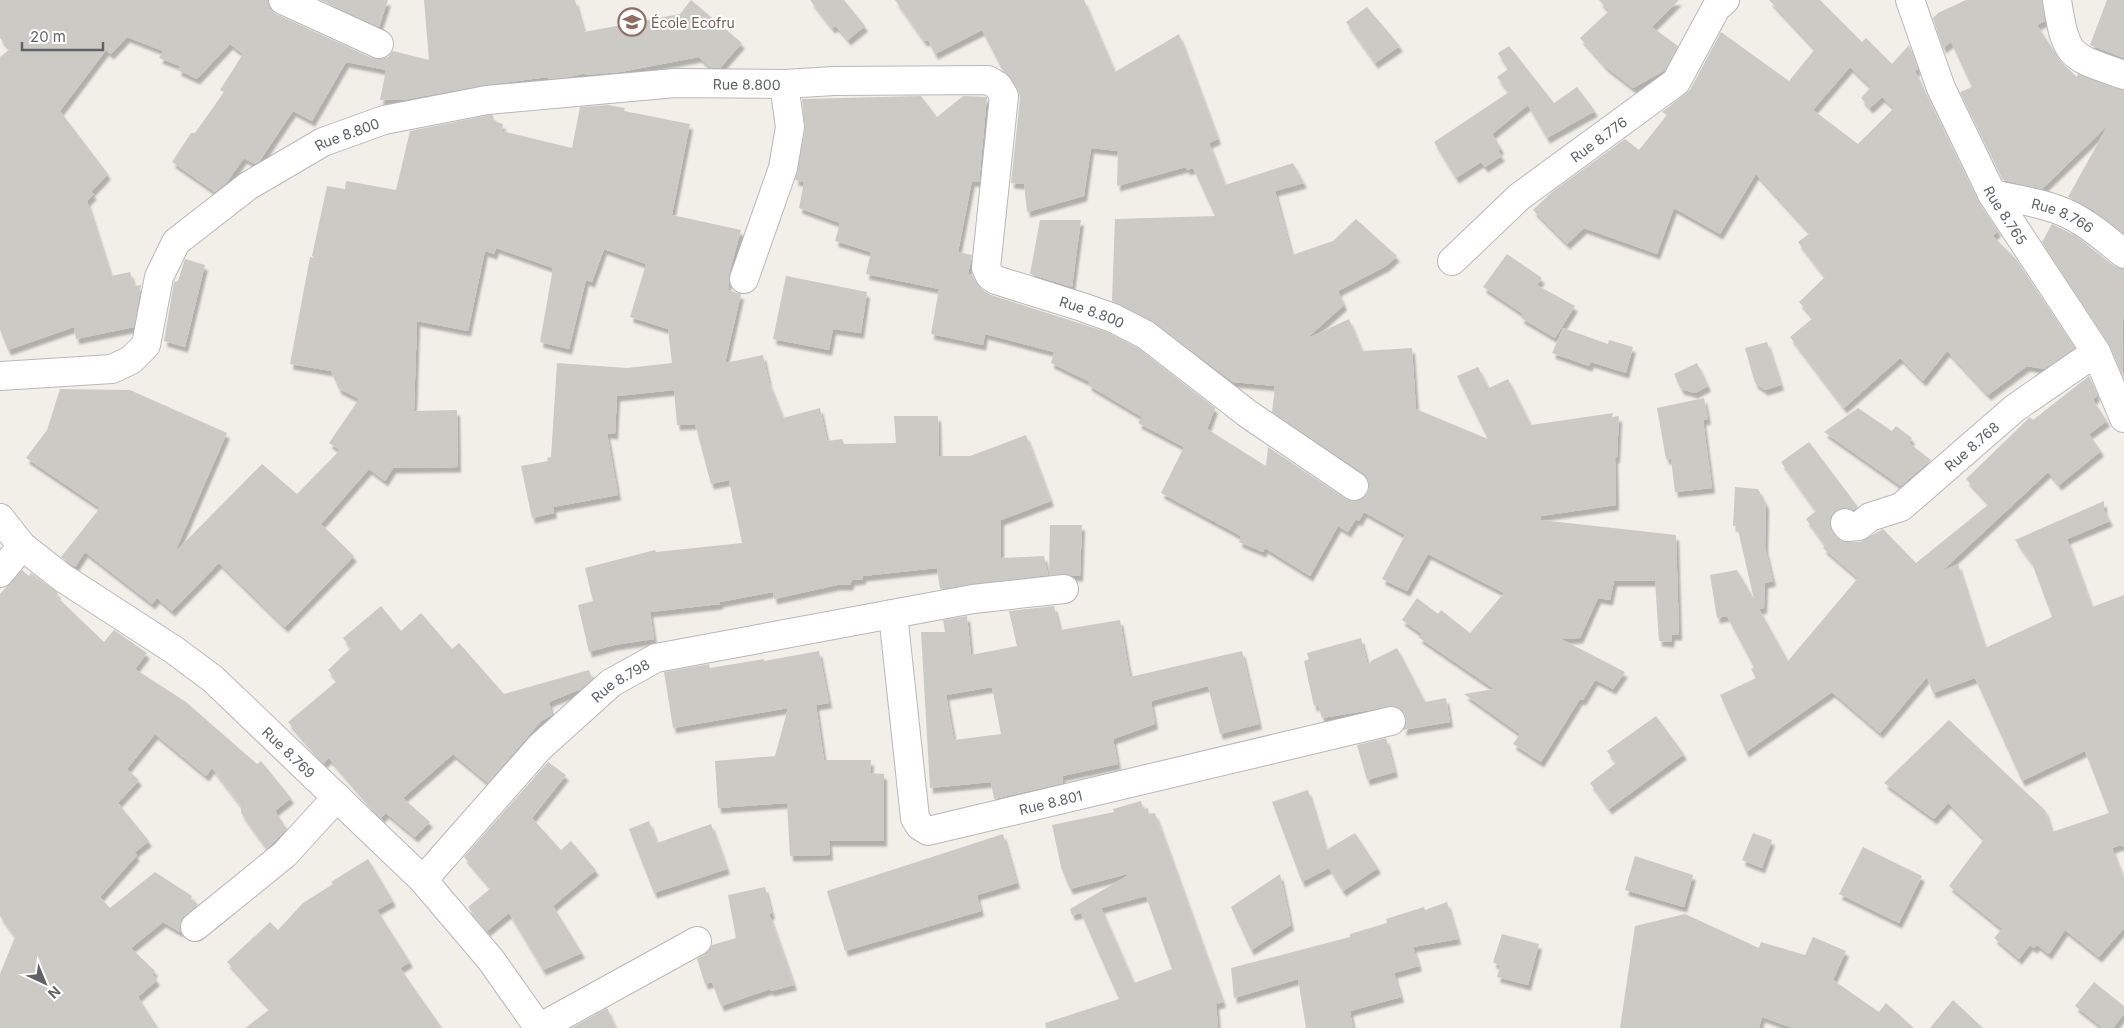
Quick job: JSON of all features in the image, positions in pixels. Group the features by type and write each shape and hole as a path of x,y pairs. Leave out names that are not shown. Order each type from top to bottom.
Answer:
{"street":[{"path":"283,0 379,44"},
{"name":"Rue 8.776","path":"1452,261 1519,197 1676,82 1716,8 1725,0"},
{"name":"Rue 8.765","path":"1910,0 1942,88 1992,194 2096,352 2124,418"},
{"path":"2057,0 2063,37 2073,53 2084,61 2124,75"},
{"name":"Rue 8.800","path":"0,376 112,369 132,360 146,345 159,277 176,242 248,186 323,142 384,120 487,100 675,83 784,84 834,81 988,80 998,86 1004,96 986,268 990,276 996,280 1113,318 1146,335 1248,414 1354,486"},
{"path":"744,279 783,168 790,127 784,84"},
{"name":"Rue 8.766","path":"1992,194 2049,207 2069,214 2087,225 2124,254"},
{"name":"Rue 8.768","path":"1845,523 1848,527 1859,526 1870,517 1901,508 2015,408 2096,352"},
{"name":"Rue 8.769","path":"0,518 22,546 63,578 174,650 213,679 423,880 490,960 539,1028"},
{"path":"0,573 22,546"},
{"name":"Rue 8.798","path":"423,880 540,747 611,682 656,658 973,599 1064,589"},
{"name":"Rue 8.801","path":"893,614 915,818 920,826 928,830 1391,721"},
{"path":"195,927 285,854 337,798"},
{"path":"539,1028 697,941"}],"building":[{"path":"0,0 268,0 270,9 276,14 372,58 381,59 388,57 393,51 429,60 424,0 575,0 584,32 680,14 691,0 742,43 720,68 711,68 699,57 620,72 585,75 586,73 569,77 549,79 548,77 484,85 403,100 380,100 386,70 346,62 312,121 293,111 259,162 254,164 244,158 227,182 215,192 172,162 191,133 195,133 224,92 220,90 243,54 230,44 197,79 178,70 180,66 159,58 163,51 127,37 111,54 106,50 60,111 108,174 91,192 94,194 87,201 111,276 130,272 134,286 141,285 134,327 76,339 74,327 8,350 0,330 0,57 10,49 0,38"},
{"path":"320,0 388,0 379,27"},
{"path":"810,0 844,0 865,26 848,40 836,26 832,28"},
{"path":"895,0 1084,0 1115,72 1179,34 1218,139 1209,143 1225,185 1293,163 1304,183 1275,191 1292,255 1333,241 1356,219 1397,256 1386,266 1338,291 1344,305 1306,339 1349,319 1362,351 1412,348 1416,409 1488,439 1457,376 1478,367 1489,388 1508,379 1531,425 1613,413 1612,417 1619,416 1617,457 1615,458 1616,505 1541,516 1541,520 1676,535 1679,635 1672,635 1671,642 1659,641 1655,581 1614,581 1610,600 1598,598 1580,638 1561,639 1625,672 1613,689 1595,680 1583,700 1580,699 1541,762 1513,744 1520,734 1464,694 1494,689 1418,637 1423,635 1402,620 1417,598 1438,614 1441,610 1470,633 1504,593 1428,554 1407,591 1382,579 1405,535 1364,512 1359,521 1356,519 1348,532 1338,526 1310,576 1265,548 1263,552 1239,542 1241,536 1161,493 1184,447 1138,423 1142,417 1088,385 1090,382 1051,363 1054,352 985,334 983,345 931,334 939,289 866,274 871,252 835,241 840,223 799,208 804,182 795,180 805,129 802,99 921,96 937,117 963,96 987,97 979,182 972,181 958,252 972,255 968,274 972,275 981,289 991,295 1107,332 1138,348 1215,408 1207,429 1266,466 1268,447 1346,499 1352,501 1360,500 1367,494 1369,488 1368,480 1363,473 1272,412 1275,386 1233,382 1155,323 1112,301 1115,219 1215,216 1193,168 1187,170 1186,167 1117,186 1118,151 1091,148 1084,196 1027,212 1024,184 1011,183 1020,98 1018,89 1011,78 1003,71 982,30 935,54 928,40 924,41"},
{"path":"1599,0 1679,0 1652,27 1678,46 1665,70 1633,88 1606,67 1580,38 1609,11"},
{"path":"1769,0 1820,0 1862,42 1866,38 1892,64 1909,45 1918,69 1915,71 1978,201 1998,231 1993,236 2016,259 2075,348 2044,369 2027,366 1988,395 1947,351 1923,381 1900,358 1844,408 1790,337 1813,318 1799,302 1825,277 1798,242 1810,233 1756,174 1720,234 1674,208 1657,254 1584,228 1567,244 1533,210 1552,192 1625,139 1639,150 1667,115 1662,112 1690,90 1721,32 1789,81 1815,49","holes":["1850,67 1871,87 1861,98 1870,108 1882,97 1894,108 1858,144 1813,110"]},
{"path":"1966,0 2042,0 2045,21 2037,25 2061,62 2077,77 2078,74 2124,90 2124,234 2093,210 2068,197 2108,125 2042,189 2003,180 1960,92 1972,87 1951,42 1943,48 1933,18 1938,13"},
{"path":"2107,0 2124,0 2124,58 2090,45"},
{"path":"1367,7 1400,46 1375,63 1346,22"},
{"path":"1509,46 1554,103 1577,87 1595,111 1547,138 1528,105 1492,134 1501,148 1498,151 1502,156 1485,167 1481,162 1456,178 1434,142 1509,92 1497,77 1508,69 1498,53"},
{"path":"608,105 625,108 624,111 690,124 672,215 741,230 729,274 728,290 741,294 725,363 763,355 769,383 783,418 820,408 827,441 842,439 844,444 896,443 894,416 938,416 939,456 970,456 1026,435 1051,501 1001,520 1001,558 1044,556 1048,575 940,589 937,568 863,576 863,579 852,580 850,585 837,585 774,599 773,592 720,602 720,604 650,612 654,639 614,645 589,652 578,605 593,601 585,568 655,550 656,552 742,543 729,480 711,484 695,424 677,425 674,390 617,396 615,434 607,433 618,495 553,507 554,513 532,518 521,466 548,461 547,458 551,457 557,363 627,368 672,363 668,329 630,317 646,264 604,249 592,282 586,280 569,349 540,342 553,268 496,248 494,254 485,251 468,331 417,321 414,411 457,410 458,467 393,468 385,481 369,469 321,524 354,556 285,627 219,563 172,611 157,598 152,604 85,552 75,567 61,557 100,508 26,458 47,430 60,389 130,390 227,433 175,552 262,464 297,494 340,450 329,443 359,399 339,389 331,371 290,364 310,257 315,258 312,256 327,186 345,189 346,181 396,190 410,131 489,115 493,115 494,121 503,124 502,131 572,148 580,107"},
{"path":"1040,220 1081,220 1072,287 1030,274"},
{"path":"2052,224 2076,236 2114,266 2124,269 2122,374 2109,344 2042,242"},
{"path":"1507,254 1542,278 1537,285 1575,306 1555,338 1521,318 1523,314 1483,287"},
{"path":"185,259 205,265 185,347 164,341 174,282 178,281"},
{"path":"786,276 867,292 861,333 833,329 829,350 773,339"},
{"path":"1563,328 1608,344 1609,340 1633,347 1626,373 1591,362 1589,366 1552,353"},
{"path":"1767,342 1781,385 1765,390 1755,383 1745,348"},
{"path":"1697,363 1708,386 1695,393 1681,389 1674,374"},
{"path":"2089,376 2097,395 2093,400 2107,421 2089,434 2101,451 2059,485 2048,472 1942,571 1958,564 1985,648 2052,617 2032,563 2015,540 2104,501 2104,510 2110,521 2067,539 2092,607 2124,595 2124,847 2121,845 2112,848 2124,880 2124,928 2099,957 2065,930 2049,954 2037,945 2034,948 2030,945 2019,959 1994,938 2002,929 1949,886 1984,839 1948,803 1934,819 1884,783 1949,720 2045,810 2052,832 2109,813 2085,751 2022,781 1975,678 1933,693 1927,677 1880,733 1832,692 1746,752 1720,695 1756,678 1751,669 1754,667 1727,616 1717,618 1710,575 1737,570 1754,599 1737,526 1733,526 1735,487 1758,489 1766,504 1765,548 1773,581 1765,583 1764,608 1759,609 1788,661 1858,578 1823,548 1825,545 1806,519 1816,511 1781,462 1809,442 1858,507 1853,510 1843,508 1835,511 1831,516 1830,525 1836,536 1842,541 1860,542 1883,529 1916,563 1989,504 1966,479 2030,417 2033,420"},
{"path":"1704,398 1708,419 1703,420 1712,488 1675,492 1671,459 1666,459 1657,408"},
{"path":"1858,408 1892,431 1896,426 1912,438 1909,443 1931,460 1901,486 1824,432"},
{"path":"1050,525 1082,525 1080,576 1049,575"},
{"path":"22,570 29,576 31,573 58,593 56,596 104,642 114,630 147,653 135,669 186,702 257,764 261,761 291,798 275,811 287,829 267,849 241,813 241,806 212,768 206,776 155,734 127,769 139,780 118,803 149,841 134,853 137,855 100,897 110,908 155,872 192,896 191,899 198,904 181,921 180,932 163,922 131,948 155,971 152,974 157,980 138,997 158,1028 0,1028 0,974 15,937 0,916 0,594"},
{"path":"381,606 401,631 421,613 452,649 459,643 504,694 589,670 592,679 581,689 549,702 552,715 541,721 488,783 453,754 403,798 430,822 415,837 386,813 381,818 329,758 324,763 288,722 337,681 328,670 351,648 343,638"},
{"path":"1054,606 1060,630 1120,620 1130,677 1242,651 1259,724 1220,734 1208,686 1151,701 1155,724 1113,739 1118,764 1062,776 1063,783 994,799 991,782 930,788 921,632 945,632 943,620 967,616 971,655 1017,646 1009,611","holes":["992,687 1001,734 954,740 946,695"]},
{"path":"1361,638 1368,666 1371,661 1397,648 1425,702 1446,698 1450,722 1403,730 1406,717 1402,710 1395,706 1322,718 1318,705 1314,706 1304,661 1309,659 1307,653"},
{"path":"819,651 829,703 816,705 824,760 871,760 870,773 884,774 884,841 829,841 830,855 790,856 787,803 718,808 715,761 775,756 788,708 673,728 664,672 709,664 710,668 764,659 764,661"},
{"path":"1656,716 1684,754 1609,809 1590,783 1616,763 1607,751"},
{"path":"1386,738 1395,772 1367,780 1357,745"},
{"path":"548,762 566,775 532,818 561,850 571,841 596,870 553,906 582,953 543,970 509,913 487,931 468,907 491,888 464,857"},
{"path":"1308,790 1326,850 1355,833 1378,868 1343,891 1329,868 1302,882 1272,802"},
{"path":"1141,801 1143,809 1148,808 1149,814 1155,813 1223,1002 1216,1004 1218,1028 1046,1028 1045,1023 1119,999 1081,913 1072,915 1070,909 1127,876 1127,874 1070,889 1061,867 1052,825 1114,812 1113,809","holes":["1146,896 1172,969 1134,983 1101,908"]},
{"path":"649,821 657,843 711,824 727,869 654,893 629,829"},
{"path":"1753,833 1772,840 1762,868 1742,860"},
{"path":"1003,834 1017,883 977,895 981,911 845,951 827,891"},
{"path":"1863,847 1922,876 1899,923 1839,894"},
{"path":"1635,856 1693,875 1684,907 1625,890"},
{"path":"368,859 393,901 377,910 410,962 400,968 442,1028 245,1028 270,1009 227,962 270,922 278,930 303,903 333,884 331,882"},
{"path":"1280,874 1291,925 1251,950 1231,907"},
{"path":"765,887 772,914 769,914 794,985 771,991 770,989 721,1006 712,982 705,984 697,959 705,954 712,945 736,938 728,895"},
{"path":"1447,902 1458,939 1413,947 1419,966 1394,973 1401,997 1350,1011 1353,1028 1306,1028 1298,979 1234,998 1231,968 1350,937 1350,934 1387,923 1386,919 1424,907 1425,910"},
{"path":"1685,914 1759,948 1761,942 1805,955 1813,937 1846,951 1833,980 1879,1012 1886,1003 1914,1028 1793,1028 1762,1017 1759,1028 1620,1028 1635,926"},
{"path":"1502,934 1539,944 1528,985 1497,977 1500,966 1493,962"},
{"path":"2094,982 2124,1006 2124,1014 2113,1028 2103,1028 2075,1006"},
{"path":"1953,1000 1983,1028 1930,1028"},
{"path":"607,1008 616,1028 571,1028"}],"place":[{"name":"École Ecofru","path":"632,22"}]}
